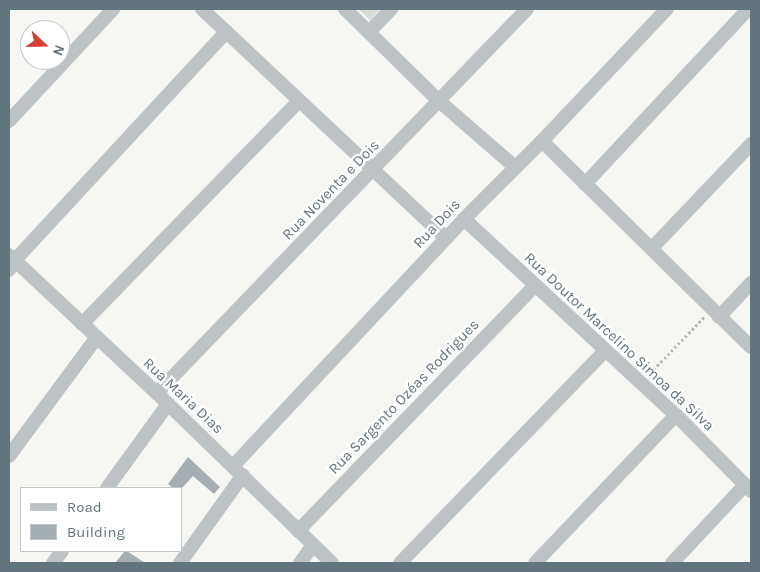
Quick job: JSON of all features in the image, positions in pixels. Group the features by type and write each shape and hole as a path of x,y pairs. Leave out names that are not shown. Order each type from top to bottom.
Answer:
{"street":[{"path":"9,121 113,9"},
{"path":"202,9 446,238"},
{"path":"345,9 440,101 515,167"},
{"path":"369,32 390,9"},
{"name":"Rua Noventa e Dois","path":"157,393 527,9"},
{"name":"Rua Dois","path":"180,563 238,470 446,238 542,141 667,9"},
{"path":"585,184 748,9"},
{"path":"11,262 226,32"},
{"path":"82,324 299,101"},
{"path":"542,141 751,347"},
{"path":"652,248 751,144"},
{"name":"Rua Doutor Marcelino Simoa da Silva","path":"464,219 605,351 676,414 748,488"},
{"name":"Rua Maria Dias","path":"11,262 157,393 332,563"},
{"path":"715,313 751,283"},
{"name":"Rua Sargento Ozéas Rodrigues","path":"298,531 535,286"},
{"path":"9,456 97,338"},
{"path":"400,563 605,351"},
{"path":"108,487 168,404"},
{"path":"535,563 676,414"},
{"path":"672,563 748,488"},
{"path":"300,563 313,545"},
{"path":"53,563 61,552"}],"path":[{"path":"641,384 715,313"}],"shaded area":[{"path":"358,9 380,9 370,20"}],"building":[{"path":"188,457 220,487 214,494 193,476 182,488 172,487 168,484"},
{"path":"124,552 128,552 145,563 115,563"}]}
